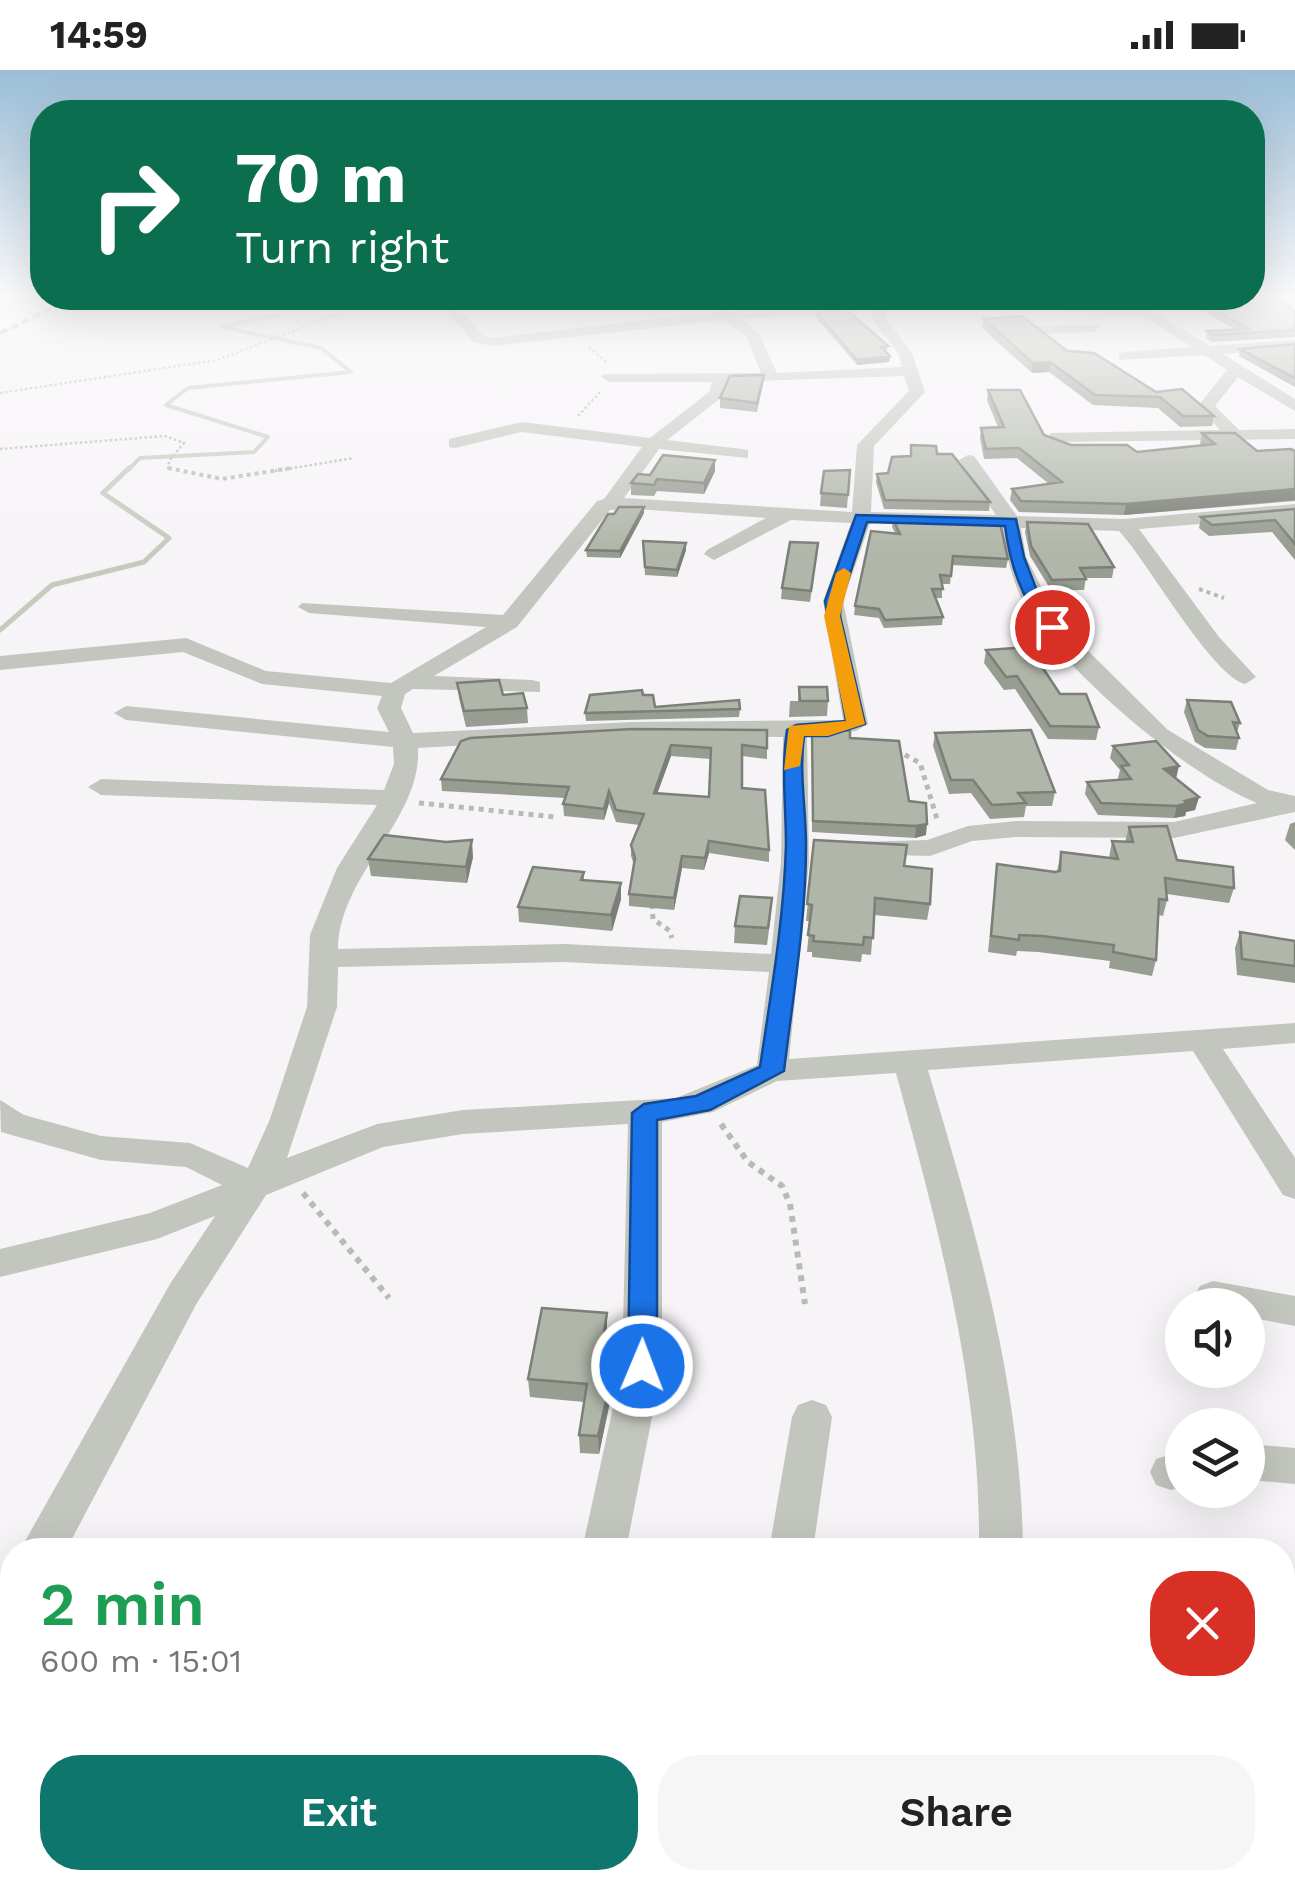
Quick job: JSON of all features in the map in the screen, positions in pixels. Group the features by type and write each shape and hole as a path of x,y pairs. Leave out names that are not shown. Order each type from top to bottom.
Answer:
{"street":[{"path":"49,1538 80,1489 183,1294 263,1182 314,1037 324,994 320,958 341,889 394,799 406,764 405,741 390,719 404,686 509,622 597,512 612,502 654,442 683,415 716,394 720,381"},
{"path":"126,713 405,741 632,729 828,730 856,724 832,616 833,601 862,518 860,486 866,445 916,398 913,381"},
{"path":"1206,404 1226,381"},
{"path":"1255,381 1295,406"},
{"path":"1224,384 1249,401 1295,414"},
{"path":"1206,404 1249,401"},
{"path":"1206,404 1210,414 1236,436"},
{"path":"456,443 522,427 742,454"},
{"path":"1056,437 1295,434"},
{"path":"968,460 1011,522 1016,557 1035,604 1052,627 1146,724 1219,772 1289,804"},
{"path":"612,502 787,515 1124,524 1295,510"},
{"path":"714,554 787,515"},
{"path":"1124,524 1152,552 1166,582 1209,642 1245,677"},
{"path":"309,607 509,622"},
{"path":"0,663 186,645 262,677 404,686 532,687"},
{"path":"772,1071 785,964 815,844 791,764 796,730"},
{"path":"101,787 394,799"},
{"path":"815,844 916,850 987,831 1174,830 1289,804"},
{"path":"320,958 476,952 785,964"},
{"path":"0,1262 156,1225 377,1136 414,1129 463,1122 644,1113 701,1104 772,1071 910,1064 1295,1033"},
{"path":"1203,1042 1295,1186"},
{"path":"910,1064 968,1268 989,1366 1001,1455 1001,1538"},
{"path":"0,1112 12,1124 101,1148 190,1154 263,1182"},
{"path":"606,1538 642,1366 644,1113"},
{"path":"1265,1306 1295,1311"},
{"path":"792,1538 812,1417"},
{"path":"1265,1463 1295,1466"}],"path":[{"path":"0,392 75,381"},
{"path":"0,449 165,436 184,443 168,461 168,471 216,479 354,458"},
{"path":"856,724 920,764 942,845"},
{"path":"394,799 556,817"},
{"path":"652,902 653,919 672,936 670,958"},
{"path":"701,1104 737,1141 748,1162 782,1186 790,1204 805,1304"},
{"path":"263,1182 389,1298"}],"building":[{"path":"728,381 763,381 757,403 720,398"},
{"path":"1076,381 1138,381 1156,392 1182,389 1214,416 1183,416 1160,397 1095,395"},
{"path":"988,390 1020,390 1044,435 1071,445 1127,445 1137,452 1215,444 1202,433 1235,433 1257,451 1291,449 1295,451 1295,489 1126,504 1021,501 1012,489 1062,482 1019,448 986,449 981,428 1004,427"},
{"path":"911,445 936,446 937,454 952,454 990,502 885,500 877,474 888,473 892,457 911,456"},
{"path":"663,455 715,460 704,483 657,479 654,485 631,483 638,474 650,475"},
{"path":"850,470 848,495 821,493 824,471"},
{"path":"619,507 644,507 620,551 586,550 608,514 614,514"},
{"path":"1295,509 1295,544 1275,520 1212,525 1201,517"},
{"path":"893,519 1000,523 1008,559 953,556 951,576 940,575 943,589 932,589 943,617 885,620 879,609 855,606 871,531 900,534"},
{"path":"1027,522 1088,524 1114,567 1080,568 1086,579 1052,580 1031,546"},
{"path":"643,541 686,543 677,570 645,567"},
{"path":"790,542 818,543 811,591 782,588"},
{"path":"1029,647 1060,694 1086,694 1099,727 1050,726 1017,676 1006,677 986,650"},
{"path":"499,680 503,695 523,693 527,708 464,711 457,683"},
{"path":"799,687 827,687 828,701 800,701"},
{"path":"642,690 643,695 653,695 655,707 739,700 740,709 585,713 590,695"},
{"path":"1187,700 1231,702 1240,723 1233,722 1239,738 1208,736 1198,730"},
{"path":"632,729 767,730 767,748 742,745 742,788 765,790 769,850 709,841 705,858 682,856 674,898 629,894 635,858 631,845 644,814 616,810 609,791 604,809 563,804 569,787 441,779 461,741","holes":["671,745 711,748 709,797 654,793"]},
{"path":"812,729 850,731 850,738 899,741 909,801 926,803 927,824 813,821"},
{"path":"1031,730 1055,792 1018,793 1026,803 992,805 973,780 951,780 935,733"},
{"path":"1156,741 1179,766 1164,769 1199,797 1177,806 1101,803 1087,782 1131,779 1121,766 1129,765 1113,746"},
{"path":"1167,826 1177,860 1233,867 1234,888 1165,878 1167,900 1159,899 1156,960 1113,952 1114,945 1042,936 1019,935 1019,940 991,936 997,864 1055,872 1060,871 1061,852 1118,859 1112,841 1133,842 1129,827"},
{"path":"384,835 446,842 472,840 466,867 368,859"},
{"path":"814,840 907,845 904,866 932,869 930,904 875,898 873,938 864,937 863,945 813,941 814,936 808,935 812,905 807,904"},
{"path":"533,867 584,872 581,880 621,883 611,915 518,907"},
{"path":"740,896 772,898 768,928 735,926"},
{"path":"1240,932 1295,941 1295,966 1242,959"},
{"path":"542,1308 607,1313 597,1378 611,1379 598,1436 579,1435 587,1384 528,1379"}],"waterway":[{"path":"127,471 140,458 254,452 268,437 166,405 188,388 260,381"},
{"path":"0,630 52,585 144,562 169,538 103,493 129,468"}],"slow traffic":[{"path":"791,766 796,730 849,728 856,724 855,705 832,616 833,601 844,573"}],"route":[{"path":"642,1366 644,1113 701,1104 772,1071 791,928 796,843 791,764 796,730 849,728 856,724 855,705 832,616 833,601 862,518 1011,522 1016,557 1035,604 1052,627"}]}
